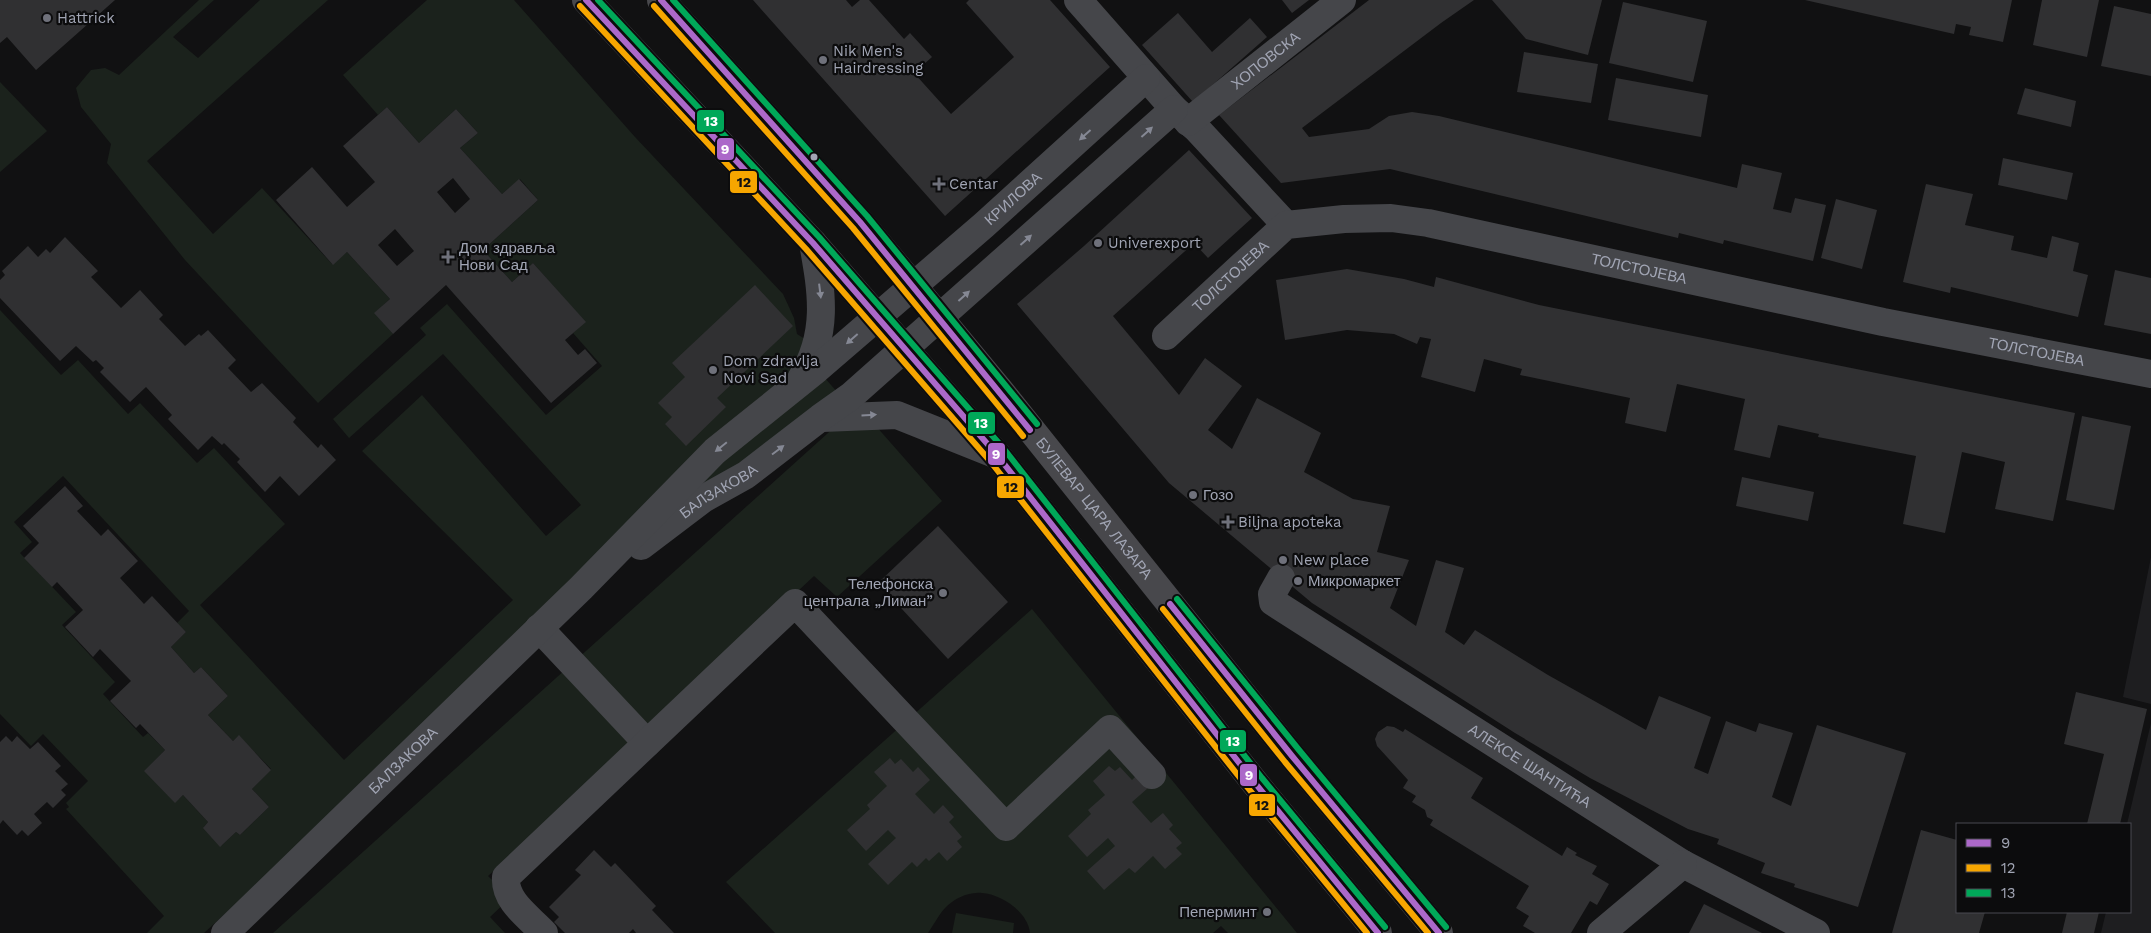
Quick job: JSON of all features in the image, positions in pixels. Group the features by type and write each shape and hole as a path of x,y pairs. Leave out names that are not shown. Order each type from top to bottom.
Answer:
{"main road":[{"path":"586,0 813,243 997,455 1255,783 1378,933"},
{"name":"БУЛЕВАР ЦАРА ЛАЗАРА","path":"660,0 860,222 1001,392 1292,756 1439,933"}],"street":[{"path":"1078,0 1146,78 1286,226"},
{"name":"ХОПОВСКА","path":"1181,115 1342,0"},
{"name":"КРИЛОВА","path":"827,361 984,226 1146,78"},
{"path":"904,349 989,273 1181,115"},
{"name":"ТОЛСТОЈЕВА","path":"1166,336 1286,226 1344,219 1391,218 1428,222 1883,322 2151,374"},
{"path":"795,388 810,364 822,322 821,298 813,243"},
{"name":"БАЛЗАКОВА","path":"581,588 703,500 746,475 856,393 904,349"},
{"name":"БАЛЗАКОВА","path":"225,933 581,588 715,451 827,361"},
{"path":"820,418 897,415 997,455"},
{"name":"АЛЕКСЕ ШАНТИЋА","path":"1281,578 1272,594 1273,602 1683,864 1816,933"},
{"path":"544,933 510,898 505,887 506,877 795,603 1006,827 1110,729 1152,775"},
{"path":"539,628 647,743"},
{"path":"1601,933 1683,864"}],"shaded area":[{"path":"199,0 214,0 173,37 198,58 260,0 328,0 147,161 213,234 262,188 332,264 347,252 390,299 375,313 393,334 318,403 185,260 107,163 111,144 81,107 76,88 91,70 105,68 119,75"},
{"path":"427,0 514,0 635,137 783,294 794,318 797,334 808,341 817,369 845,401 703,499 539,628 204,933 147,933 164,916 66,809 69,807 66,803 88,781 43,734 31,746 0,714 0,310 61,375 78,360 128,414 140,403 197,463 214,448 285,524 200,605 344,760 513,600 362,451 422,395 546,536 581,505 443,354 349,438 333,419 426,335 420,328 447,304 546,415 602,366 573,333 585,322 533,263 512,282 483,250 538,200 520,179 502,194 460,148 478,133 456,109 419,143 387,107 378,115 343,75","holes":["63,476 189,611 177,623 186,632 171,647 194,673 201,667 228,696 208,715 233,741 239,736 271,769 252,789 269,807 240,835 236,832 222,845 204,827 208,822 183,795 179,799 148,768 165,750 148,733 143,737 103,694 115,682 62,625 76,612 20,553 32,542 14,522"]},
{"path":"0,82 47,131 0,172"},
{"path":"838,424 875,425 942,501 837,597 814,576 642,737 488,876 510,898 490,917 505,933 273,933"},
{"path":"2151,557 2151,704 2123,697"},
{"path":"1032,609 1297,933 1228,933 1221,926 1213,933 1030,933 1028,925 1019,911 997,897 978,893 962,896 948,905 928,933 775,933 726,882"},
{"path":"2151,723 2151,933 2101,933 2106,913 2131,913 2131,823 2127,823"},
{"path":"956,913 1014,923 1013,933 952,933"}],"building":[{"name":"Hattrick","path":"0,0 115,0 36,70 7,37 0,43"},
{"path":"753,0 846,0 852,7 860,0 869,0 904,39 910,33 932,57 914,73 951,114 1014,57 966,3 969,0 1050,0 1110,67 945,216"},
{"path":"1282,0 1309,0 1292,13"},
{"path":"1369,0 1474,0 1302,128 1309,137 1369,129 1389,116 1412,112 1439,116 1737,188 1742,164 1782,173 1773,209 1791,213 1795,198 1826,205 1813,261 1724,240 1723,244 1679,233 1678,238 1390,169 1281,183 1219,115"},
{"path":"1492,0 1602,0 1588,55 1526,39"},
{"path":"1805,0 2012,0 2003,42 1969,35 1971,27 1956,24 1954,34"},
{"path":"2042,0 2099,0 2087,57 2033,45"},
{"path":"1623,2 1707,21 1693,82 1609,63"},
{"path":"2114,6 2151,14 2151,76 2101,66"},
{"path":"1178,13 1212,52 1250,18 1267,37 1193,102 1142,45"},
{"path":"1524,52 1598,64 1591,103 1517,92"},
{"path":"1616,78 1708,95 1701,137 1608,120"},
{"path":"2025,88 2076,101 2071,127 2017,114"},
{"name":"Дом здравља Нови Сад","path":"387,107 419,143 456,109 478,133 460,148 502,194 519,179 538,200 483,250 512,282 533,263 586,322 565,340 578,355 585,349 597,363 551,403 446,285 393,334 374,313 390,299 347,252 333,265 276,200 312,167 347,207 375,182 343,146","holes":["453,178 470,199 455,213 437,192","395,229 414,251 397,266 378,245"]},
{"path":"1189,150 1252,218 1208,258 1194,243 1113,316 1179,395 1205,358 1242,386 1208,430 1232,449 1257,398 1321,433 1304,472 1353,499 1390,506 1377,552 1409,560 1390,608 1416,626 1436,560 1464,568 1445,632 1464,645 1475,630 1548,675 1646,730 1659,696 1711,717 1694,768 1708,774 1726,721 1756,732 1759,723 1793,733 1772,797 1791,806 1817,725 1906,753 1858,907 1794,887 1795,884 1761,873 1765,863 1717,844 1719,839 1688,829 1590,778 1515,733 1312,603 1169,483 1017,304"},
{"path":"2003,158 2073,173 2067,200 1998,185"},
{"path":"1926,184 1973,194 1965,225 2014,236 2011,250 2047,258 2052,236 2079,243 2073,271 2088,275 2078,317 1951,287 1950,293 1903,282"},
{"path":"1836,199 1877,210 1862,269 1821,258"},
{"path":"65,237 98,271 91,277 121,308 140,290 163,315 159,319 185,346 199,334 201,336 208,330 236,360 228,368 251,392 262,383 296,418 293,422 318,448 321,444 336,460 299,496 280,476 265,492 237,462 240,459 224,443 222,445 212,436 198,450 168,419 172,415 146,387 130,402 100,372 104,368 96,360 93,362 76,346 60,361 0,298 0,280 5,275 2,271 28,246 38,257 46,249 50,253"},
{"path":"1347,269 1404,279 1434,287 1436,277 1539,305 2075,413 2053,521 1995,509 2005,462 1962,452 1945,533 1903,524 1916,456 1818,437 1819,434 1778,425 1770,458 1734,450 1745,399 1677,384 1666,432 1625,423 1630,398 1520,375 1522,369 1484,359 1475,392 1421,377 1431,339 1420,337 1417,344 1394,334 1347,330 1285,340 1276,280"},
{"path":"2115,270 2151,278 2151,334 2104,325"},
{"name":"Dom zdravlja Novi Sad","path":"755,285 793,326 717,398 726,407 686,446 665,424 672,417 658,403 685,377 672,363"},
{"path":"2082,416 2131,426 2114,510 2066,500"},
{"path":"1742,477 1814,492 1808,521 1736,506"},
{"path":"65,486 83,506 77,511 101,536 108,529 138,561 120,578 144,604 152,596 186,632 171,647 194,673 201,667 228,696 208,715 233,741 239,735 271,770 252,789 269,807 240,835 236,832 220,847 203,828 208,822 183,795 175,803 144,771 165,750 140,724 136,728 110,701 131,681 100,649 93,657 65,627 83,610 57,582 52,587 24,558 39,543 23,526"},
{"name":"Телефонска централа „Лиман”","path":"938,526 1008,602 948,659 878,583"},
{"path":"2076,692 2147,709 2120,823 2087,823 2104,754 2064,744"},
{"path":"1387,726 1394,727 1403,732 1405,729 1483,778 1471,798 1562,856 1567,847 1577,853 1575,855 1597,866 1592,874 1609,884 1597,905 1590,901 1571,933 1535,933 1523,926 1529,916 1516,908 1529,886 1430,825 1433,820 1427,817 1425,810 1412,802 1416,796 1403,788 1408,780 1377,746 1375,739 1378,732"},
{"path":"6,736 12,742 17,736 30,749 38,742 61,766 55,771 68,784 61,790 66,795 53,808 47,802 34,814 42,823 28,836 22,830 17,835 3,820 0,824 0,742"},
{"path":"890,758 895,764 901,759 913,772 918,767 930,780 915,794 934,814 943,805 954,817 949,822 962,837 957,841 962,847 947,861 939,852 929,861 926,858 917,867 912,862 888,885 868,864 896,838 888,830 866,851 847,830 870,809 867,805 887,786 874,772"},
{"path":"1109,766 1115,771 1120,767 1132,780 1137,775 1148,788 1132,802 1151,823 1163,813 1173,825 1169,829 1182,843 1176,848 1182,854 1165,869 1153,856 1135,873 1129,868 1104,890 1087,871 1115,846 1108,838 1087,857 1068,836 1091,814 1088,810 1105,795 1093,781"},
{"path":"1921,830 1956,840 1956,913 1985,913 1979,933 1892,933"},
{"path":"594,850 611,867 615,863 656,906 652,910 674,933 636,933 633,929 629,933 565,933 554,922 559,917 549,907 581,875 575,870"},
{"path":"1704,904 1762,933 1689,933"},
{"path":"2067,913 2099,913 2094,933 2062,933"}],"transit line":[{"name":"9","path":"586,0 813,243 997,455 1255,783 1378,933"},
{"name":"13","path":"598,0 819,237 1004,449 1262,778 1385,927"},
{"name":"9","path":"661,0 860,222 1030,430"},
{"name":"13","path":"673,0 867,216 1037,424"},
{"name":"12","path":"580,6 806,249 990,461 1248,788 1367,933"},
{"name":"12","path":"654,6 853,228 1023,436"},
{"name":"13","path":"1177,599 1446,927"},
{"name":"9","path":"1170,604 1292,756 1439,933"},
{"name":"12","path":"1163,609 1285,762 1428,933"}],"place":[{"name":"Hattrick","path":"47,18"},
{"name":"Nik Men's Hairdressing","path":"823,60"},
{"name":"Centar","path":"939,184"},
{"name":"Univerexport","path":"1098,243"},
{"name":"Дом здравља Нови Сад","path":"448,257"},
{"name":"Dom zdravlja Novi Sad","path":"713,370"},
{"name":"Гозо","path":"1193,495"},
{"name":"Biljna apoteka","path":"1228,522"},
{"name":"New place","path":"1283,560"},
{"name":"Микромаркет","path":"1298,581"},
{"name":"Телефонска централа „Лиман”","path":"943,593"},
{"name":"Пеперминт","path":"1267,912"}]}
